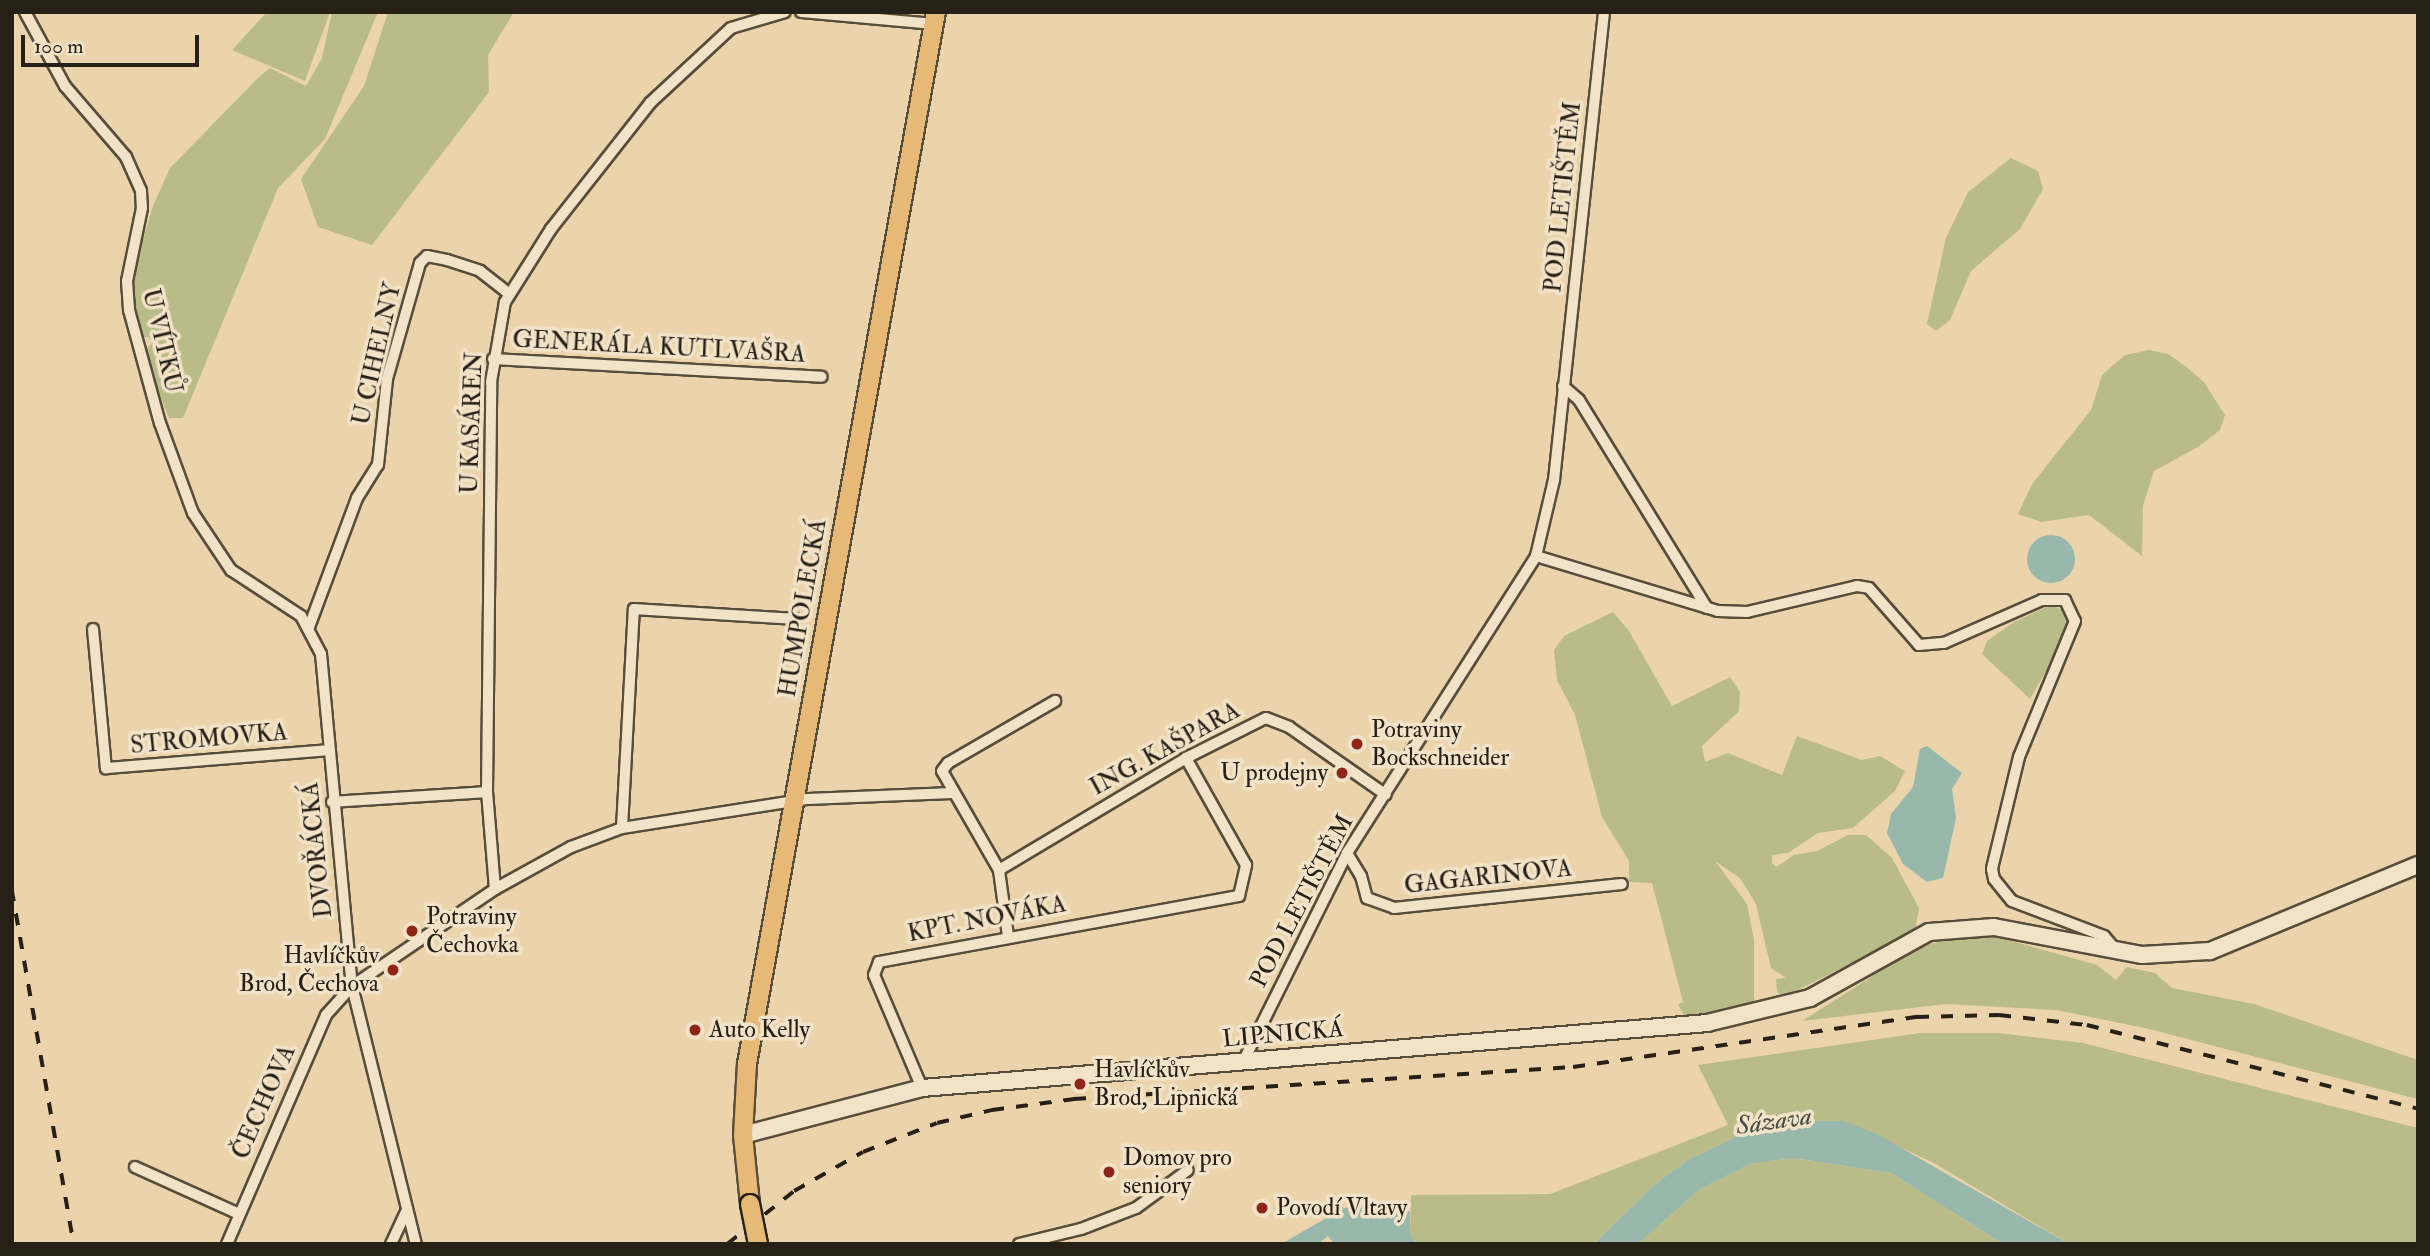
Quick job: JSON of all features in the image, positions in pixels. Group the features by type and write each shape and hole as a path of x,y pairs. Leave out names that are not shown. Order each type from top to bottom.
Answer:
{"main road":[{"name":"HUMPOLECKÁ","path":"758,1244 750,1204 743,1135 747,1065 935,18"}],"street":[{"name":"U VÍTKŮ","path":"25,12 65,86 125,157 141,191 142,208 127,281 130,310 160,423 193,513 231,570 301,616 321,654"},
{"name":"U KASÁREN","path":"495,889 487,792 494,359 509,294 584,184 677,75 731,28 785,12"},
{"path":"801,12 935,18"},
{"name":"POD LETIŠTĚM","path":"1244,1060 1346,853 1386,795 1536,556 1554,480 1604,12"},
{"name":"U CIHELNY","path":"309,627 357,498 378,465 387,380 420,263 433,256 480,271 509,294"},
{"name":"GENERÁLA KUTLVAŠRA","path":"494,359 822,377"},
{"path":"1563,386 1579,400 1707,608"},
{"path":"1536,556 1707,608 1746,612 1857,586 1870,588 1912,640 1928,646 2042,600 2065,600 2075,621 2019,757 1992,869 1994,879 2012,901 2104,936 2115,949"},
{"path":"622,828 634,609 796,620"},
{"name":"STROMOVKA","path":"93,629 106,768 328,750"},
{"name":"DVOŘÁCKÁ","path":"321,654 332,802 352,986 416,1244"},
{"path":"1008,936 999,870 952,793 943,775 945,765 1055,701"},
{"name":"ING. KAŠPARA","path":"999,870 1186,758 1266,718 1289,727 1386,795"},
{"name":"KPT. NOVÁKA","path":"922,1088 874,975 878,962 1008,936 1239,896 1246,865 1186,758"},
{"path":"332,802 487,792"},
{"path":"352,986 495,889 571,847 622,828 793,802 952,793"},
{"name":"GAGARINOVA","path":"1346,853 1361,876 1367,898 1394,908 1622,884"},
{"name":"LIPNICKÁ","path":"743,1135 922,1088 1707,1023 1810,998 1929,932 1994,927 2141,955 2210,951 2418,865"},
{"name":"ČECHOVA","path":"227,1244 237,1213 326,1015 352,986"},
{"path":"135,1167 237,1213"},
{"path":"1019,1244 1081,1229 1136,1208 1188,1170"},
{"path":"391,1244 407,1210"}],"green space":[{"path":"267,12 330,12 305,81 232,50"},
{"path":"332,12 378,12 325,139 278,188 183,418 169,418 151,373 145,351 152,343 148,337 141,337 130,284 153,206 170,168 270,68 306,86 322,58"},
{"path":"388,12 514,12 488,55 489,92 372,245 318,227 301,179 364,86"},
{"path":"2011,158 2038,171 2043,189 2020,229 1971,271 1950,320 1936,331 1927,324 1946,238 1968,192"},
{"path":"2149,350 2168,354 2204,382 2225,415 2220,430 2198,447 2154,471 2143,506 2142,556 2089,515 2041,522 2018,514 2032,484 2091,410 2102,375 2125,355"},
{"path":"2051,605 2067,612 2068,633 2030,699 1982,654 1987,641 2014,622"},
{"path":"1613,612 1629,631 1672,706 1730,677 1740,692 1739,711 1702,746 1705,762 1728,753 1782,775 1797,736 1862,760 1880,756 1905,771 1895,791 1853,828 1818,833 1788,853 1772,855 1772,863 1776,867 1794,855 1817,851 1848,835 1866,835 1892,858 1919,908 1915,931 1784,997 1777,992 1776,979 1786,978 1771,968 1756,904 1740,878 1715,861 1747,904 1754,939 1754,1005 1737,1012 1685,1018 1678,1004 1683,1002 1652,883 1629,882 1629,861 1602,817 1575,715 1557,680 1554,650 1564,636"},
{"path":"1987,934 2097,965 2116,980 2127,967 2155,973 2172,988 2254,1004 2418,1060 2418,1099 2149,1029 2056,1010 1946,1004 1802,1021 1915,949 1959,935"},
{"path":"1920,1033 1999,1033 2083,1043 2418,1128 2418,1244 2069,1244 1934,1163 1843,1121 1784,1121 1747,1132 1689,1159 1654,1185 1594,1244 1417,1244 1410,1234 1411,1195 1550,1194 1728,1125 1698,1065"},
{"path":"1793,1158 1891,1173 2003,1244 1638,1244 1700,1189 1750,1164"}],"shaded area":[{"path":"2051,535 2068,542 2075,559 2068,576 2051,583 2034,576 2027,559 2034,542"},
{"path":"1927,746 1962,773 1952,789 1956,818 1943,878 1927,882 1903,864 1887,833 1891,814 1913,787 1920,749"},
{"path":"1784,1121 1843,1121 1877,1134 2069,1244 2003,1244 1891,1173 1793,1158 1750,1164 1700,1189 1638,1244 1594,1244 1654,1185 1689,1159 1747,1132"},
{"path":"1396,1202 1410,1212 1410,1234 1417,1244 1334,1244 1328,1236 1318,1244 1281,1244 1344,1208"}],"railway":[{"path":"12,411 12,445"},
{"path":"12,890 74,1244"},
{"path":"727,1244 794,1191 863,1152 937,1123 992,1110 1074,1099 1573,1067 1917,1017 1999,1015 2087,1025 2418,1109"}],"place":[{"name":"Potraviny Bockschneider","path":"1357,744"},
{"name":"U prodejny","path":"1342,773"},
{"name":"Potraviny Čechovka","path":"412,931"},
{"name":"Havlíčkův Brod, Čechova","path":"393,970"},
{"name":"Auto Kelly","path":"695,1030"},
{"name":"Havlíčkův Brod, Lipnická","path":"1080,1084"},
{"name":"Domov pro seniory","path":"1109,1172"},
{"name":"Povodí Vltavy","path":"1262,1208"}],"water label":[{"name":"Sázava","path":"1774,1122"}]}
